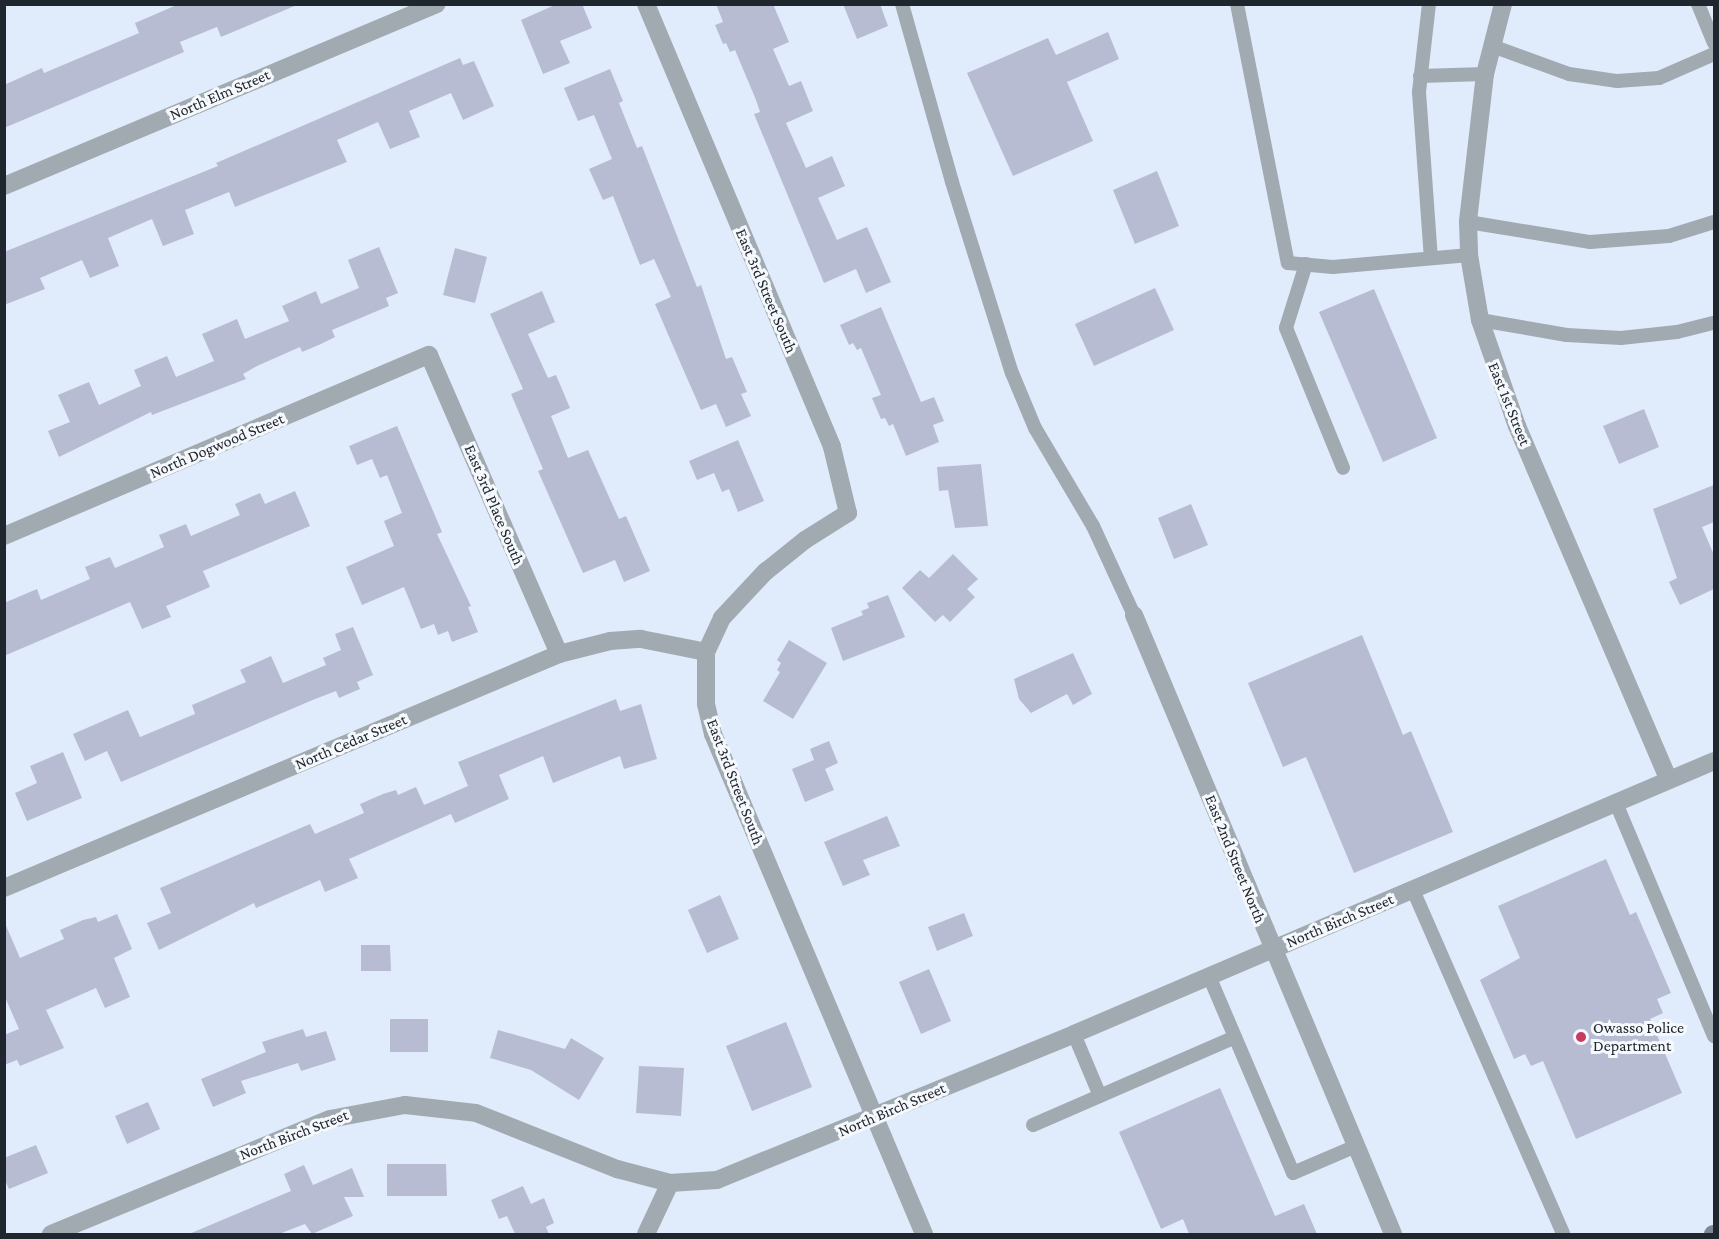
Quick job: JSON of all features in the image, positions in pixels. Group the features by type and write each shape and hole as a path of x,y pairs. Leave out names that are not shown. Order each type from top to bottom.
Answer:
{"street":[{"name":"North Elm Street","path":"4,186 436,4"},
{"name":"East 3rd Street South","path":"646,4 832,447 848,513 805,540 740,597 722,618 706,652 706,704 713,734 924,1234"},
{"name":"East 1st Street","path":"1503,4 1485,74 1467,222 1468,255 1480,320 1517,426 1669,780"},
{"name":"North Dogwood Street","path":"4,536 429,355"},
{"name":"East 3rd Place South","path":"429,355 559,654"},
{"name":"East 2nd Street North","path":"1134,615 1393,1234"},
{"name":"North Cedar Street","path":"4,888 559,654 610,641 641,639 706,652"},
{"name":"North Birch Street","path":"51,1234 330,1119 405,1105 476,1113 617,1169 670,1183 717,1180 1074,1034 1714,761"},
{"path":"646,1234 670,1183"}],"lane":[{"path":"902,4 952,182 1017,384 1035,428 1094,526 1134,615"},
{"path":"1237,4 1288,263 1333,267 1468,255"},
{"path":"1430,4 1420,76 1431,258"},
{"path":"1698,4 1714,43"},
{"path":"1492,46 1569,74 1617,81 1659,78 1714,54"},
{"path":"1420,76 1485,74"},
{"path":"1467,222 1590,242 1669,237 1714,222"},
{"path":"1306,264 1286,328 1343,468"},
{"path":"1480,320 1567,335 1622,338 1677,333 1714,323"},
{"path":"1616,803 1714,1036"},
{"path":"1413,890 1563,1234"},
{"path":"1209,976 1293,1173 1356,1146"},
{"path":"1074,1034 1100,1096"},
{"path":"1033,1125 1235,1037"}],"building":[{"path":"179,4 297,5 221,37 217,27 180,42 184,52 4,128 4,85 42,68 44,73 139,33 135,23"},
{"path":"557,4 582,4 592,28 560,41 570,63 543,74 521,20"},
{"path":"716,4 773,4 789,42 773,49 789,86 801,81 813,111 786,123 806,168 832,156 845,186 818,198 837,240 867,227 891,282 866,293 856,269 824,283 754,114 760,112 735,50 730,52 726,43 723,44 715,25 723,22"},
{"path":"843,4 880,4 888,26 857,39"},
{"path":"1108,32 1119,59 1067,82 1093,141 1013,176 967,73 1048,38 1056,55"},
{"path":"460,58 463,65 474,61 494,106 463,120 451,93 409,111 420,137 390,149 378,122 337,140 347,162 235,207 229,192 185,210 194,234 163,246 152,219 108,238 119,266 90,278 82,260 40,278 45,289 4,305 4,252 218,166 216,163"},
{"path":"610,69 623,101 619,103 637,148 642,146 697,287 701,285 726,359 732,357 747,392 741,394 751,416 726,427 716,404 701,410 655,304 671,297 654,259 640,265 613,196 603,200 589,169 612,159 594,115 578,121 564,88"},
{"path":"1157,171 1179,226 1135,244 1113,190"},
{"path":"379,247 398,293 386,298 389,306 332,330 335,337 321,344 302,352 300,347 257,366 243,374 246,379 152,415 151,412 59,457 48,431 70,422 58,395 89,382 99,405 141,386 134,370 167,356 176,377 214,361 202,334 237,319 245,339 289,321 282,306 316,291 321,304 359,288 348,260"},
{"path":"455,248 487,257 475,303 443,295"},
{"path":"1155,288 1174,330 1094,366 1075,324"},
{"path":"1374,289 1437,438 1383,462 1319,312"},
{"path":"542,291 555,322 528,334 548,378 556,375 570,408 551,416 568,458 588,450 619,519 626,516 650,571 624,582 615,560 583,573 538,471 543,469 511,394 523,389 490,314"},
{"path":"881,307 921,402 934,397 944,421 933,425 939,442 906,456 893,424 889,426 885,418 881,419 872,398 881,395 861,348 857,350 853,343 849,345 840,325"},
{"path":"1644,409 1659,447 1619,464 1603,426"},
{"path":"397,426 442,532 437,534 471,606 468,607 478,632 452,642 448,631 438,635 434,624 421,629 404,587 362,605 346,567 394,546 384,521 402,513 387,475 380,478 372,459 357,465 349,446"},
{"path":"738,440 764,501 738,512 729,489 722,492 714,473 697,480 689,461"},
{"path":"981,464 988,526 955,528 948,490 939,491 937,467"},
{"path":"1714,485 1714,522 1702,527 1714,555 1714,589 1680,605 1669,582 1677,578 1653,509"},
{"path":"295,491 310,526 203,571 210,587 166,606 171,617 142,629 130,602 4,656 4,603 37,589 41,600 90,579 85,567 110,557 115,568 164,547 159,535 186,524 191,536 240,515 235,504 260,493 265,504"},
{"path":"1191,504 1208,545 1174,559 1158,518"},
{"path":"953,554 978,579 967,589 975,597 950,622 943,615 935,622 902,588 920,570 929,578"},
{"path":"888,595 905,637 843,661 831,628 863,615 861,611 869,608 867,603"},
{"path":"353,627 373,675 357,682 360,689 339,698 336,691 315,699 121,782 107,751 85,761 73,734 128,710 140,737 195,714 192,705 246,682 240,670 271,656 283,683 326,665 323,658 341,650 335,634"},
{"path":"1362,635 1403,735 1411,731 1453,832 1354,873 1306,757 1283,767 1248,683"},
{"path":"789,640 827,663 793,719 763,701 780,672 777,670 781,663 777,660"},
{"path":"1073,653 1092,694 1073,705 1067,694 1031,713 1019,699 1014,679"},
{"path":"616,699 620,711 641,704 657,759 624,769 620,756 553,783 543,756 499,775 509,799 455,823 451,814 349,859 358,878 325,892 320,880 256,908 254,903 159,950 147,923 171,913 160,888 310,824 315,834 364,813 360,804 383,794 396,790 398,795 416,787 424,805 468,786 458,762"},
{"path":"829,741 838,763 825,769 834,790 805,802 792,769 814,760 810,749"},
{"path":"63,752 82,798 27,821 15,793 37,783 30,766"},
{"path":"887,816 900,846 863,860 870,875 843,886 824,842"},
{"name":"Owasso Police Department","path":"1606,859 1630,915 1636,912 1671,993 1657,999 1663,1013 1650,1019 1682,1093 1576,1139 1543,1061 1531,1066 1525,1054 1514,1059 1480,980 1520,958 1498,906"},
{"path":"720,895 739,939 707,953 688,910"},
{"path":"964,913 973,936 937,951 928,927"},
{"path":"117,914 132,949 114,958 130,997 105,1008 96,988 46,1010 64,1048 20,1066 17,1060 4,1065 4,1035 19,1029 4,995 4,921 20,958 64,939 60,930 83,920 96,917 98,922"},
{"path":"361,945 390,945 391,971 361,971"},
{"path":"929,969 951,1021 921,1034 899,982"},
{"path":"390,1019 428,1019 428,1052 390,1052"},
{"path":"786,1022 812,1087 752,1111 726,1046"},
{"path":"303,1029 306,1037 326,1031 336,1060 301,1071 298,1063 241,1081 246,1093 213,1107 201,1079 266,1052 262,1042"},
{"path":"498,1030 565,1049 571,1038 604,1058 579,1100 531,1070 490,1058"},
{"path":"639,1066 684,1068 681,1116 636,1113"},
{"path":"1220,1088 1275,1216 1304,1204 1317,1234 1189,1234 1183,1219 1161,1229 1119,1132"},
{"path":"148,1102 160,1129 127,1144 115,1116"},
{"path":"36,1145 48,1173 9,1189 4,1178 4,1158"},
{"path":"387,1164 446,1164 447,1196 387,1196"},
{"path":"304,1165 313,1185 352,1168 364,1197 344,1197 353,1216 312,1234 305,1224 279,1234 189,1234 291,1191 284,1174"},
{"path":"523,1186 531,1204 544,1198 554,1223 546,1227 549,1234 515,1234 507,1216 499,1219 491,1200"}],"place":[{"name":"Owasso Police Department","path":"1581,1037"}]}
